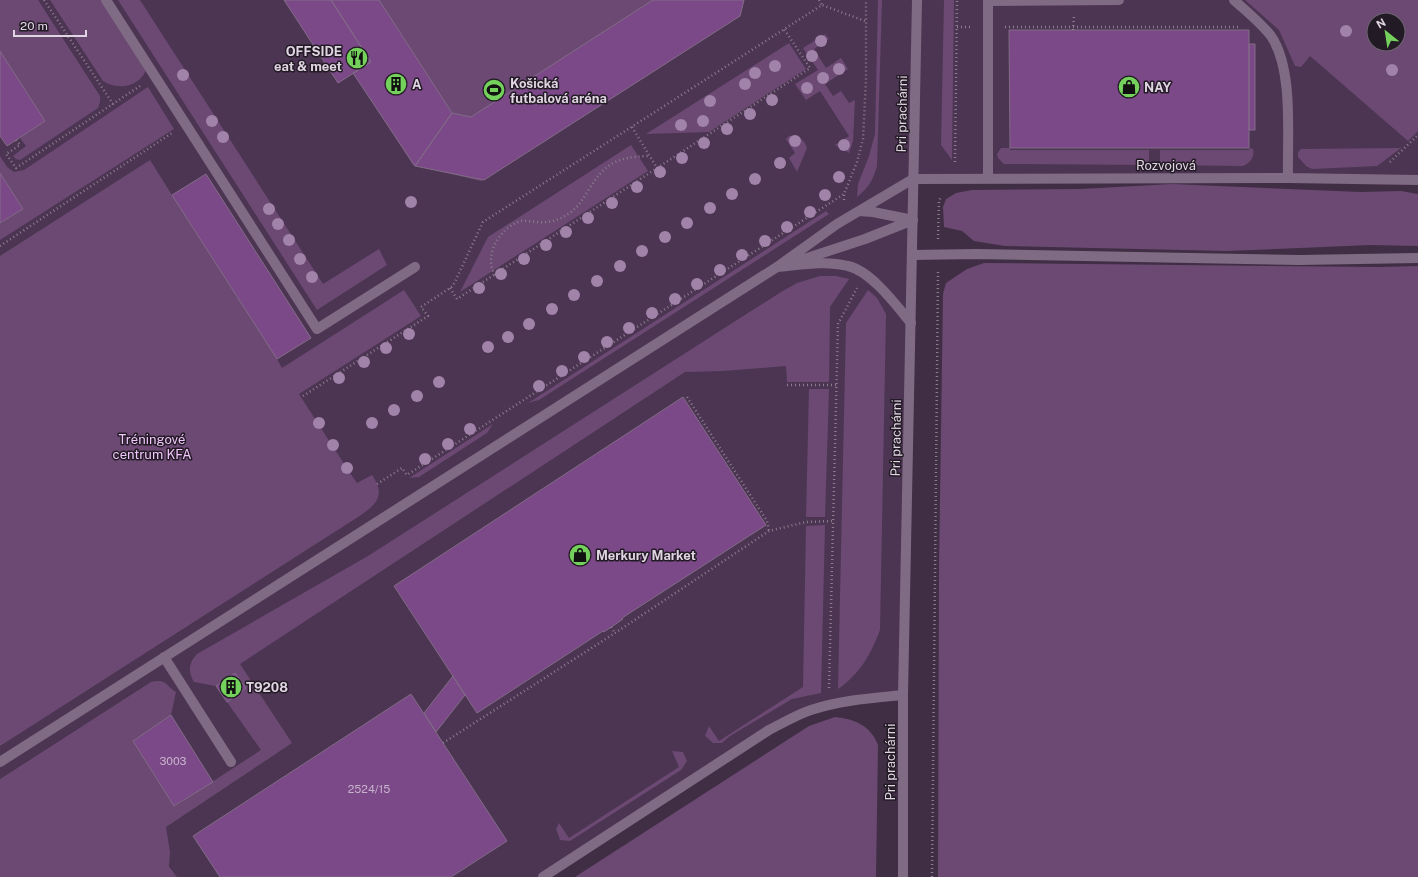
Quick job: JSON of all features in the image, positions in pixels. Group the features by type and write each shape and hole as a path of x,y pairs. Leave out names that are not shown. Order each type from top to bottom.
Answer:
{"street":[{"path":"106,0 187,124 317,329 415,267"},
{"name":"Pri prachárni","path":"903,877 904,695 917,0"},
{"path":"988,179 988,1 1119,0"},
{"path":"1234,0 1262,27 1276,45 1285,74 1288,178"},
{"name":"Rozvojová","path":"913,179 1288,178 1418,180"},
{"path":"0,762 777,267 855,213 913,179"},
{"path":"855,213 873,212 913,220"},
{"path":"777,267 865,239 913,220"},
{"path":"912,255 938,254 1299,260 1418,258"},
{"path":"777,267 834,264 849,266 865,275 884,292 911,323"},
{"path":"164,657 231,762"},
{"path":"543,877 769,730 796,716 829,706 862,699 904,695"}],"path":[{"path":"44,0 113,104"},
{"path":"819,0 822,5 865,21"},
{"path":"855,213 845,204 844,194 857,162 863,139 866,80 866,0"},
{"path":"932,877 939,200 954,179 957,0"},
{"path":"303,396 428,316 421,307 453,286 484,222 822,5"},
{"path":"957,27 1262,27"},
{"path":"450,288 457,299 810,68 784,29"},
{"path":"16,140 20,145 6,154 16,168 156,76"},
{"path":"0,246 187,124"},
{"path":"632,127 657,168"},
{"path":"1373,179 1418,135"},
{"path":"494,274 490,266 492,252 498,238 516,223 523,220 541,222 558,220 576,208 601,171 612,163 625,157 649,156"},
{"path":"377,484 402,468 407,475 844,194"},
{"path":"829,706 838,324 865,275"},
{"path":"787,385 836,385"},
{"path":"687,396 767,521 769,531"},
{"path":"443,743 615,633 769,531 806,522 833,521"},
{"path":"611,627 615,633"}],"shaded area":[{"path":"0,0 1418,0 1418,180 913,179 903,695 796,716 543,877 177,877 82,726 0,779"}],"green space":[{"path":"0,0 38,0 100,96 98,108 20,160 13,156 26,146 20,138 44,120 0,51"},
{"path":"50,0 104,0 146,70 143,76 138,81 127,86 115,86 103,81"},
{"path":"118,0 140,0 323,284 379,249 387,265 317,310"},
{"name":"Košická futbalová aréna","path":"284,0 744,0 740,16 481,181 413,165 353,73 338,83"},
{"path":"878,0 882,0 877,166 870,184 857,197 858,184 869,156 875,134"},
{"path":"944,0 954,0 952,160 941,145"},
{"path":"1245,0 1418,0 1418,131 1408,141 1310,56 1301,67 1295,66 1279,30"},
{"path":"825,34 829,39 814,49 826,68 841,58 848,69 825,84 833,96 841,91 849,103 855,100 853,141 849,153 835,145 849,136 820,91 806,100 795,84 818,70 803,48"},
{"path":"789,43 806,69 709,132 646,134"},
{"path":"148,87 174,129 0,240 0,223 23,209 0,173 0,156 7,167 14,172 24,170"},
{"path":"789,136 800,138 807,148 797,172 789,158 795,153 786,139"},
{"path":"631,145 648,171 460,292 488,237"},
{"path":"1001,148 1010,148 1010,150 1149,150 1149,165 1004,164 998,158 997,154"},
{"path":"1249,148 1253,149 1253,157 1243,166 1160,165 1160,150 1249,150"},
{"path":"1401,148 1377,166 1312,169 1306,166 1298,157 1298,152 1301,149"},
{"name":"Tréningové centrum KFA","path":"150,160 172,195 206,174 311,338 277,359 282,368 404,290 421,316 299,394 317,422 316,424 319,425 331,444 331,447 334,448 346,467 345,470 348,470 357,483 372,475 379,489 379,495 374,504 358,517 0,746 0,256"},
{"path":"1172,184 1361,192 1401,191 1418,194 1418,246 1371,245 1227,251 1005,246 974,241 962,231 944,227 943,207 946,199 956,193 972,190 1080,189"},
{"path":"826,211 829,214 539,400 528,403"},
{"path":"984,263 1379,267 1418,266 1418,877 938,877 939,567 943,294 946,283 967,269"},
{"path":"820,276 836,276 849,279 830,307 829,382 787,382 786,366 723,371 685,372 240,664 292,743 166,827 170,852 169,866 177,877 0,877 0,779 151,682 160,681 166,683 176,692 171,715 133,741 175,806 261,750 227,702 246,688 235,673 216,686 194,682 190,668 194,657 197,654 368,556 781,292 797,283"},
{"path":"868,290 877,298 886,314 880,630 864,663 853,677 838,689 846,323"},
{"path":"809,389 829,389 825,517 806,517"},
{"path":"493,424 487,433 419,477 409,478"},
{"path":"825,525 821,693 792,699 730,736 722,743 713,743 705,736 709,726 719,741 803,687 806,526"},
{"path":"835,717 856,722 867,728 875,738 878,745 876,877 575,877 809,726"},
{"path":"672,751 683,752 687,761 681,770 570,841 560,840 556,829 559,823 569,838 679,767"}],"building":[{"path":"284,0 331,0 371,62 338,83"},
{"name":"A","path":"331,0 379,0 452,113 415,166 353,73 371,62"},
{"path":"653,0 744,0 740,16 484,180 415,166 452,113 471,117"},
{"name":"NAY","path":"1009,30 1249,30 1249,148 1010,148"},
{"path":"1249,44 1255,44 1255,130 1249,130"},
{"path":"0,51 45,121 7,146 0,136"},
{"path":"0,173 23,209 0,223"},
{"path":"206,174 311,338 277,359 172,195"},
{"name":"Merkury Market","path":"683,397 766,525 622,618 623,619 604,632 603,631 477,713 394,586"},
{"name":"T9208","path":"235,673 246,688 227,702 216,686"},
{"path":"453,676 465,695 436,732 424,713"},
{"path":"411,694 507,841 451,877 220,877 193,836"},
{"path":"171,715 213,782 174,806 133,741"}],"place":[{"name":"OFFSIDE eat & meet","path":"357,58"},
{"name":"A","path":"396,84"},
{"name":"NAY","path":"1129,87"},
{"name":"Košická futbalová aréna","path":"494,90"},
{"name":"Merkury Market","path":"580,555"},
{"name":"T9208","path":"231,687"}]}
